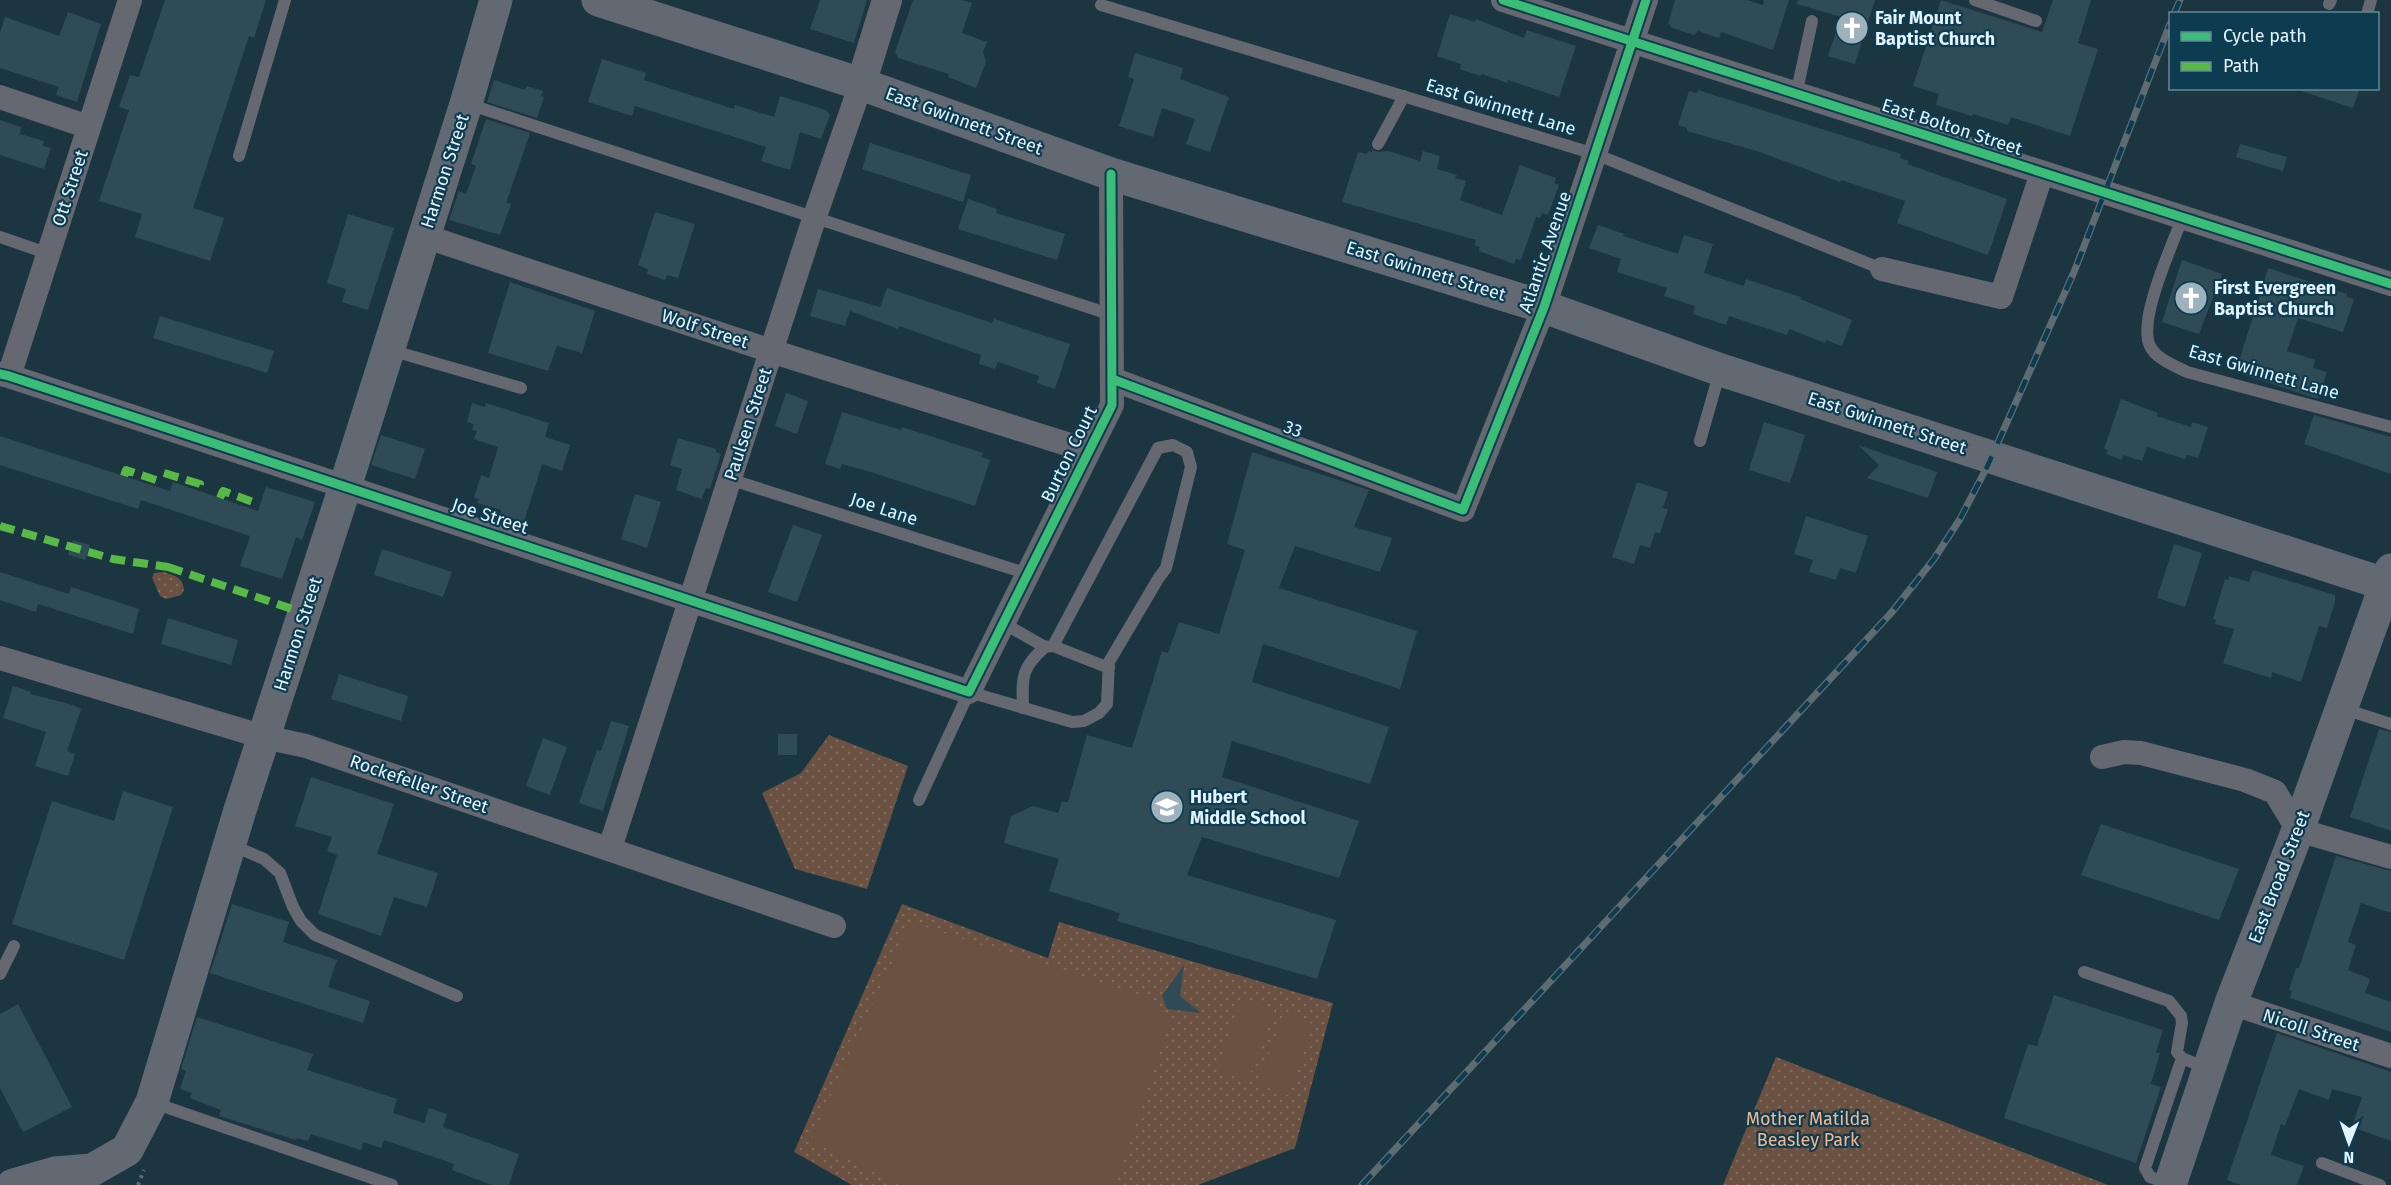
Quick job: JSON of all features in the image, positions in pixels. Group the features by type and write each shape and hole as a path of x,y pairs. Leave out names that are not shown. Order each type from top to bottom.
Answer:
{"main road":[{"name":"Harmon Street","path":"13,1185 55,1173 92,1170 127,1150 152,1102 230,844 466,104 496,0"},
{"name":"East Gwinnett Street","path":"613,2 861,84 1111,174 1544,307 1721,370 2389,580"},
{"name":"East Broad Street","path":"2172,1185 2195,1064 2231,1003 2298,830 2389,580"},
{"path":"0,1174 6,1185"}],"street":[{"name":"Ott Street","path":"5,375 49,254 130,0"},
{"name":"Paulsen Street","path":"610,848 814,219 861,84 886,0"},
{"name":"East Bolton Street","path":"1503,0 2391,284"},
{"name":"Atlantic Avenue","path":"1463,510 1544,307 1646,0"},
{"path":"0,97 89,127"},
{"path":"1882,269 2001,297 2042,173"},
{"name":"Burton Court","path":"969,692 1112,405 1111,174"},
{"name":"Wolf Street","path":"424,236 771,351 1089,451"},
{"name":"Joe Street","path":"5,375 969,692"},
{"name":"33","path":"1112,379 1463,510"},
{"name":"Rockefeller Street","path":"0,658 264,737 306,746 834,926"},
{"path":"2102,758 2124,752 2141,753 2246,780 2275,792 2298,830 2391,858"},
{"name":"Nicoll Street","path":"2231,1003 2391,1056"}],"lane":[{"path":"239,156 285,0"},
{"path":"1975,0 2036,21"},
{"name":"East Gwinnett Lane","path":"1101,5 1595,154 1882,269"},
{"path":"1796,95 1812,21"},
{"path":"1378,144 1404,96"},
{"path":"466,104 1112,315"},
{"name":"East Gwinnett Lane","path":"2183,216 2148,311 2146,329 2150,346 2164,361 2187,372 2391,427"},
{"path":"0,237 49,254"},
{"path":"388,350 521,388"},
{"path":"1700,441 1721,370"},
{"path":"919,800 969,692 1023,708 1072,722 1084,721 1099,713 1107,704 1109,662 1166,568 1191,467 1187,452 1173,445 1158,448 1049,646 1027,665 1023,679 1023,708"},
{"name":"Joe Lane","path":"729,479 1028,574"},
{"path":"1003,623 1049,646 1109,668"},
{"path":"2341,708 2391,724"},
{"path":"230,844 264,859 280,873 297,914 315,935 457,996"},
{"path":"0,974 14,946"},
{"path":"2084,972 2169,1001 2181,1016 2182,1031 2177,1052 2195,1064"},
{"path":"152,1102 392,1185"},
{"path":"2322,1163 2380,1185"}],"green space":[{"path":"164,572 180,580 184,590 181,595 166,599 160,596 152,578 154,573"},
{"path":"829,735 908,766 867,889 795,869 762,793 801,773"},
{"path":"902,904 1048,958 1059,922 1333,1003 1295,1148 1198,1185 852,1185 794,1152"},
{"path":"910,922 1158,1001 1168,1023 1115,1185 899,1185 811,1140"},
{"path":"1242,1000 1275,1009 1248,1079 1217,1073"},
{"path":"1285,1011 1312,1024 1288,1095 1257,1084"},
{"name":"Mother Matilda Beasley Park","path":"1776,1057 2108,1185 1723,1185"}],"building":[{"path":"165,0 266,0 254,38 249,36 193,208 224,218 210,261 135,237 142,214 99,201 129,110 119,107 130,75 139,77"},
{"path":"820,0 867,0 854,43 810,29"},
{"path":"913,0 961,0 972,3 962,33 987,42 983,52 986,62 976,88 948,77 949,74 898,58 895,52"},
{"path":"1675,0 1747,0 1763,5 1764,0 1789,0 1773,50 1721,32 1719,38 1698,31 1694,35 1670,27 1671,25 1668,24"},
{"name":"Fair Mount Baptist Church","path":"1798,0 1875,0 1855,64 1828,56 1841,17 1797,4"},
{"path":"1941,0 2042,32 2053,0 2091,0 2078,43 2098,49 2070,136 2011,117 2008,125 1936,105 1939,94 1913,86"},
{"path":"68,12 101,24 77,102 56,95 59,87 0,68 0,33 5,17 59,36"},
{"path":"1450,14 1475,22 1476,19 1524,38 1527,30 1576,46 1559,97 1508,80 1507,83 1460,69 1461,64 1437,56"},
{"path":"1135,53 1183,68 1180,79 1229,97 1210,152 1186,144 1195,119 1162,108 1153,137 1119,126 1134,79 1128,77"},
{"path":"602,59 646,73 644,80 734,109 735,105 774,117 780,96 826,110 830,115 821,139 800,132 790,170 761,161 766,147 635,106 632,116 588,102"},
{"path":"494,80 525,90 527,86 543,91 541,96 544,97 537,118 487,102"},
{"path":"1698,90 1901,154 1900,158 1909,161 1907,164 2007,199 1988,255 1897,223 1905,201 1841,180 1840,182 1760,152 1687,131 1687,128 1678,125 1689,91 1697,93"},
{"path":"2302,90 2359,90 2353,108"},
{"path":"486,119 530,133 506,203 511,204 500,235 449,220 459,191 466,194 476,166 471,164"},
{"path":"0,120 21,127 20,134 44,141 43,146 51,148 44,169 0,155"},
{"path":"870,143 971,175 963,202 862,169"},
{"path":"2240,144 2287,157 2283,171 2236,157"},
{"path":"1372,150 1388,151 1420,161 1423,151 1440,156 1437,169 1457,175 1455,178 1466,181 1460,200 1502,215 1520,165 1556,178 1554,183 1559,185 1548,215 1542,213 1540,218 1536,217 1521,260 1516,259 1514,264 1479,251 1480,247 1474,245 1476,240 1342,202 1358,152 1367,154"},
{"path":"968,199 997,209 996,213 1065,234 1057,260 958,229"},
{"path":"655,212 695,224 678,278 667,275 665,280 647,274 648,269 638,265"},
{"path":"348,214 394,228 368,310 342,302 346,289 327,283"},
{"path":"1598,225 1624,234 1623,236 1678,254 1684,235 1713,244 1704,273 1744,286 1746,279 1801,297 1800,299 1852,320 1842,346 1826,340 1825,343 1789,329 1787,335 1729,316 1726,325 1693,314 1695,306 1664,296 1667,288 1617,272 1621,259 1589,248"},
{"name":"First Evergreen Baptist Church","path":"2182,260 2222,274 2199,334 2162,322"},
{"path":"2268,268 2347,294 2347,297 2354,299 2343,332 2298,318 2287,351 2315,360 2313,368 2327,372 2318,399 2242,374 2243,370 2237,368"},
{"path":"510,282 595,311 582,353 557,346 548,371 488,353"},
{"path":"887,288 992,323 994,319 1070,344 1055,389 1037,383 1039,376 998,362 995,369 979,364 981,355 850,311 845,326 810,316 818,289 880,307"},
{"path":"160,316 274,351 267,373 153,338"},
{"path":"786,393 808,401 797,434 775,426"},
{"path":"2121,399 2158,413 2157,416 2191,427 2192,422 2208,427 2198,458 2187,455 2185,459 2147,447 2142,461 2123,455 2122,460 2106,454 2108,450 2104,449"},
{"path":"472,403 485,407 486,403 549,423 545,437 570,445 562,471 542,464 524,522 500,514 501,510 477,503 479,499 474,498 481,475 489,478 498,447 474,439 477,431 472,430 474,424 467,422"},
{"path":"842,412 901,430 902,427 983,453 981,457 990,460 975,506 842,464 840,469 825,464"},
{"path":"2314,415 2391,437 2391,474 2304,444"},
{"path":"1764,422 1805,435 1790,483 1749,470"},
{"path":"381,435 425,449 415,479 371,465"},
{"path":"0,436 170,491 173,482 258,511 266,487 315,502 302,540 296,537 282,579 240,566 250,536 141,500 138,509 0,465"},
{"path":"678,438 716,449 716,452 721,454 710,489 706,488 702,499 676,490 682,469 670,465"},
{"path":"1858,445 1937,472 1928,498 1867,478 1879,465"},
{"name":"Hubert Middle School","path":"1252,452 1369,490 1354,527 1392,538 1380,572 1295,546 1279,588 1417,631 1400,689 1263,644 1252,682 1389,727 1370,784 1232,741 1222,777 1359,821 1339,878 1202,837 1187,875 1336,920 1317,979 1117,921 1120,913 1049,891 1059,859 1004,843 1011,816 1033,806 1058,813 1062,802 1068,802 1087,735 1132,748 1162,651 1168,653 1179,622 1219,634 1245,550 1227,544"},
{"path":"1637,482 1668,492 1663,508 1668,509 1660,533 1655,532 1650,548 1640,545 1634,564 1612,557"},
{"path":"635,494 661,502 647,548 621,539"},
{"path":"1806,516 1868,536 1856,573 1840,568 1836,580 1809,572 1813,560 1794,554"},
{"path":"793,525 822,535 797,602 768,592"},
{"path":"73,540 90,545 85,560 68,555"},
{"path":"2174,544 2202,553 2185,607 2157,598"},
{"path":"382,549 452,572 443,597 374,575"},
{"path":"2253,570 2335,595 2327,628 2319,626 2301,682 2272,672 2271,678 2223,663 2234,629 2215,624 2216,620 2213,619 2225,579 2228,580 2229,576 2249,582"},
{"path":"0,572 69,594 71,587 139,609 133,634 38,604 36,612 0,600"},
{"path":"168,618 238,640 231,665 161,644"},
{"path":"339,674 408,696 401,721 331,699"},
{"path":"13,686 31,692 30,694 81,709 67,751 75,754 68,776 35,766 46,732 3,718"},
{"path":"611,721 629,726 603,811 579,803 597,750 601,751"},
{"path":"2379,729 2391,732 2391,831 2350,817"},
{"path":"778,734 797,734 797,755 778,755"},
{"path":"543,738 567,747 550,795 526,786"},
{"path":"311,777 394,804 377,854 438,873 427,907 394,897 381,936 318,914 337,855 327,851 332,837 295,826"},
{"path":"123,791 173,807 124,960 12,924 52,801 114,821"},
{"path":"2101,824 2239,869 2219,920 2081,875"},
{"path":"2336,856 2391,871 2391,913 2361,903 2348,942 2356,945 2348,970 2370,979 2365,993 2391,1002 2391,1032 2290,998 2292,991 2289,990 2296,968 2299,968"},
{"path":"232,904 289,922 283,942 337,960 328,987 370,1001 363,1023 210,973"},
{"path":"1184,965 1180,996 1201,1013 1167,1009 1162,996"},
{"path":"2054,995 2163,1030 2156,1052 2160,1053 2151,1084 2161,1087 2136,1163 2004,1118 2028,1044 2037,1046"},
{"path":"18,1004 72,1107 23,1132 0,1088 0,1014"},
{"path":"197,1017 313,1054 307,1070 397,1099 393,1113 424,1123 429,1108 447,1114 443,1127 519,1154 509,1185 492,1185 452,1170 454,1164 384,1140 381,1148 363,1142 361,1150 311,1134 308,1141 297,1138 296,1140 219,1116 221,1110 190,1098 192,1093 180,1089 186,1071 181,1069"},
{"path":"2277,1033 2391,1072 2391,1141 2352,1127 2362,1097 2332,1089 2329,1100 2299,1089 2285,1126 2281,1124 2271,1155 2304,1166 2297,1185 2241,1185 2227,1180"}],"railway":[{"path":"2175,12 2180,0"},
{"path":"1362,1185 1892,612 1934,559 1960,519 1987,467 2074,272 2169,27"}],"marked path":[{"path":"124,476 126,470 162,482"},
{"path":"164,473 200,484 198,491"},
{"path":"220,498 223,491 253,502"},
{"path":"0,526 113,559 168,567 167,574"},
{"path":"168,567 304,613"}],"cycle path":[{"path":"1503,0 2391,284"},
{"path":"1112,379 1463,510 1544,307 1646,0"},
{"path":"0,374 969,692 1112,405 1111,174"}],"place":[{"name":"Fair Mount Baptist Church","path":"1852,28"},
{"name":"First Evergreen Baptist Church","path":"2191,298"},
{"name":"Hubert Middle School","path":"1167,807"}]}
